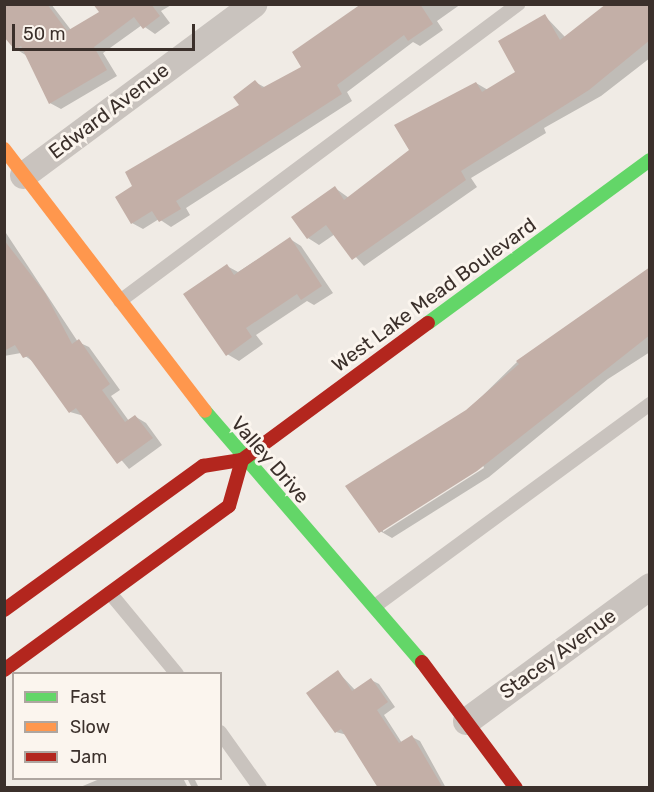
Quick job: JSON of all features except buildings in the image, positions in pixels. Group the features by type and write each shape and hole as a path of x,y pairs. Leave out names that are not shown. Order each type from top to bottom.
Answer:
{"main road":[{"name":"Valley Drive","path":"4,149 242,460 375,606 516,788"},
{"name":"West Lake Mead Boulevard","path":"4,610 203,466 242,460 650,160"},
{"path":"4,670 229,506 242,460"}],"street":[{"name":"Edward Avenue","path":"23,175 253,4"},
{"name":"Stacey Avenue","path":"466,721 650,586"}],"lane":[{"path":"120,301 519,4"},
{"path":"375,606 650,404"},
{"path":"110,593 175,672"},
{"path":"222,735 260,788"}],"traffic: fast":[{"path":"428,323 650,160"},
{"path":"205,411 422,662"}],"traffic: slow":[{"path":"4,149 205,411"}],"traffic: jam":[{"path":"4,610 203,466 242,460 428,323"},
{"path":"4,670 229,506 242,460"},
{"path":"422,662 516,788"}]}
